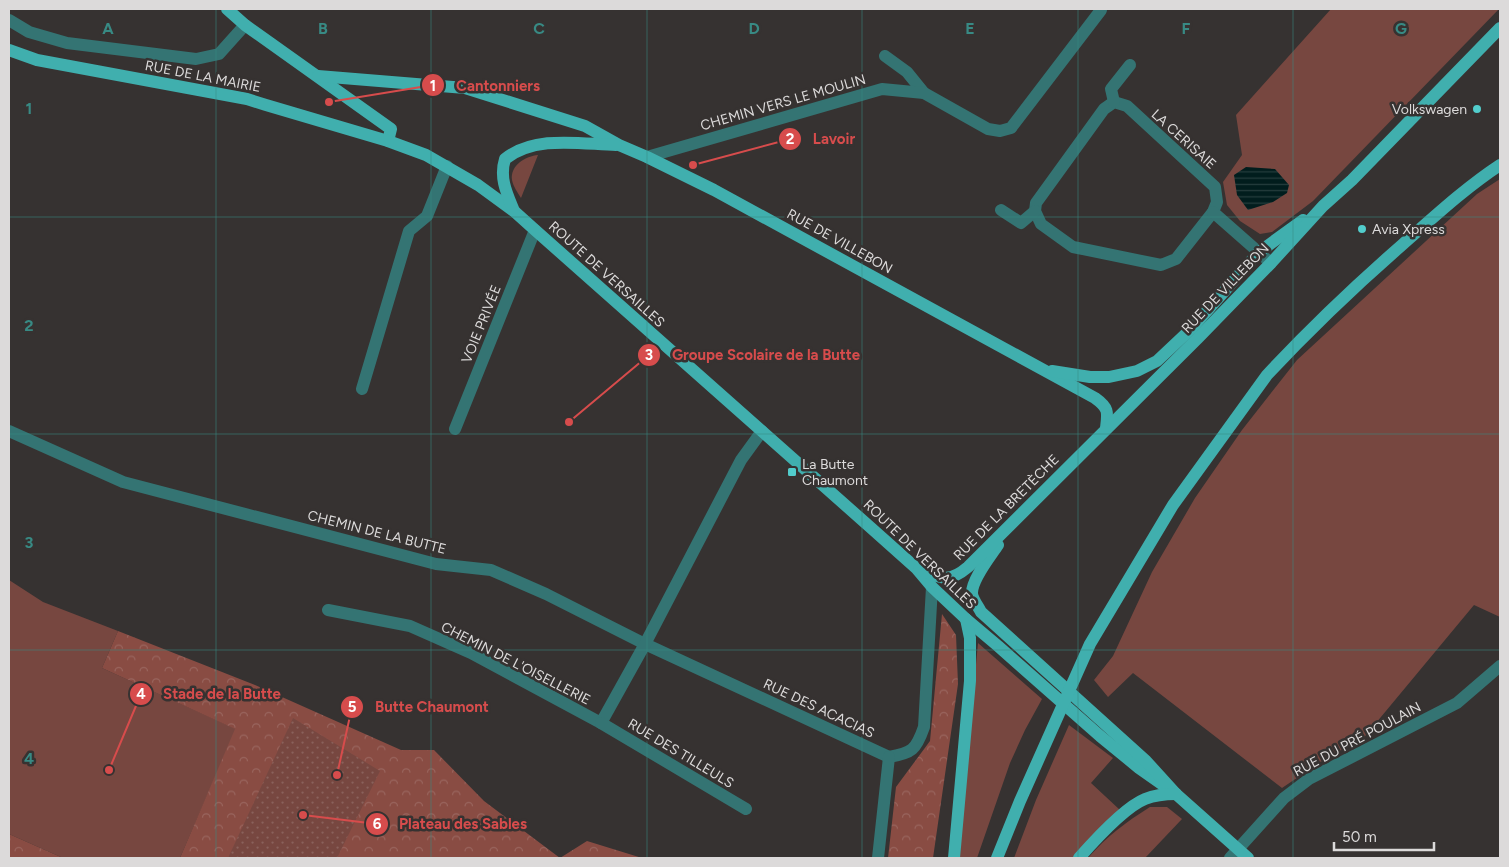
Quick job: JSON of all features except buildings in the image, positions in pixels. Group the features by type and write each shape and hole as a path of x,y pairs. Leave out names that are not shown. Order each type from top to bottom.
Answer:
{"main road":[{"path":"227,9 245,25 391,128 388,141"},
{"name":"RUE DE VILLEBON","path":"1045,370 1090,377 1109,377 1137,371 1157,361 1191,329 1259,252 1323,206 1352,180 1500,28"},
{"name":"RUE DE LA MAIRIE","path":"9,50 37,60 247,99 388,141"},
{"path":"318,76 465,88 585,126 618,145"},
{"name":"ROUTE DE VERSAILLES","path":"388,141 426,155 447,166 478,185 515,212 916,568 932,587 966,619 1075,699 1139,768 1176,794 1233,854 1248,858"},
{"path":"515,212 505,189 502,175 505,159 515,151 552,143 618,145"},
{"name":"RUE DE VILLEBON","path":"618,145 647,156 714,190 1045,370 1104,405 1107,414 1106,428"},
{"path":"997,858 1020,801 1090,644 1173,505 1267,376 1285,356 1371,272 1445,207 1500,165"},
{"name":"RUE DE VILLEBON","path":"1106,428 1272,263 1323,206"},
{"name":"RUE DE LA BRETÈCHE","path":"916,568 941,578 950,578 960,574 1106,428"},
{"path":"1010,526 979,573 972,595 981,612 1030,665"},
{"path":"954,858 970,681 970,638 966,619"},
{"name":"ROUTE DE VERSAILLES","path":"1030,665 1103,730"},
{"path":"1079,858 1114,821 1144,799 1159,795 1176,794"},
{"path":"1002,858 1020,801"}],"street":[{"name":"CHEMIN VERS LE MOULIN","path":"647,156 882,89 924,93 988,129 1000,131 1011,128 1101,10"},
{"path":"9,20 29,32 67,43 196,59 219,54 245,25"},
{"path":"885,56 907,72 924,93"},
{"path":"1130,65 1111,89 1114,102 1104,109 1036,203 1035,212 1041,224 1073,247 1160,265 1176,259 1213,212 1272,263"},
{"name":"LA CERISAIE","path":"1114,102 1127,106 1215,187 1217,202 1213,212"},
{"path":"362,389 409,231 427,216 447,166"},
{"path":"1001,210 1021,223 1035,212"},
{"name":"VOIE PRIVÉE","path":"455,429 535,230"},
{"name":"CHEMIN DE LA BUTTE","path":"9,431 123,482 436,564 491,570 546,594 645,644"},
{"path":"645,644 741,460 762,432"},
{"path":"878,858 889,757 907,754 919,742 924,727 932,587"},
{"name":"CHEMIN DE L'OISELLERIE","path":"328,610 410,626 472,653 601,723 645,644"},
{"name":"RUE DES ACACIAS","path":"645,644 889,757"},
{"name":"RUE DU PRÉ POULAIN","path":"1233,854 1284,798 1309,779 1457,703 1500,666"},
{"name":"RUE DES TILLEULS","path":"601,723 746,809"}],"shaded area":[{"path":"1331,9 1499,9 1313,201 1272,232 1260,234 1240,221 1227,205 1223,182 1242,155 1236,115"},
{"path":"538,155 521,198 512,180 512,175 520,162"},
{"path":"1500,179 1500,617 1474,605 1361,741 1331,755 1282,788 1133,673 1108,697 1094,680 1113,656 1152,572 1195,498 1242,430 1297,360 1477,194"},
{"path":"9,580 43,602 118,631 102,668 236,729 180,858 63,858 9,834"},
{"path":"978,643 1042,699 1010,763 977,858 958,858"},
{"path":"293,718 380,771 337,858 228,858"},
{"path":"1069,725 1113,758 1091,783 1120,810 1073,858 1014,858 1036,800"},
{"path":"1150,807 1167,807 1182,819 1145,858 1088,858 1117,830"}],"green space":[{"path":"942,614 956,635 958,684 933,858 888,858 896,787 930,741"},
{"path":"118,631 255,685 401,750 434,750 484,801 560,858 180,858 235,729 102,668"},
{"path":"9,834 63,858 9,858"},
{"path":"587,841 642,858 560,858"}],"water":[{"path":"1246,167 1275,169 1289,185 1287,193 1273,202 1248,210 1237,195 1234,175"}],"place":[{"name":"Cantonniers","path":"329,102"},
{"name":"Volkswagen","path":"1477,109"},
{"name":"Lavoir","path":"693,165"},
{"name":"Avia Xpress","path":"1362,229"},
{"name":"Groupe Scolaire de la Butte","path":"569,422"},
{"name":"La Butte Chaumont","path":"792,472"},
{"name":"Stade de la Butte","path":"109,770"},
{"name":"Butte Chaumont","path":"337,775"},
{"name":"Plateau des Sables","path":"303,815"}]}
